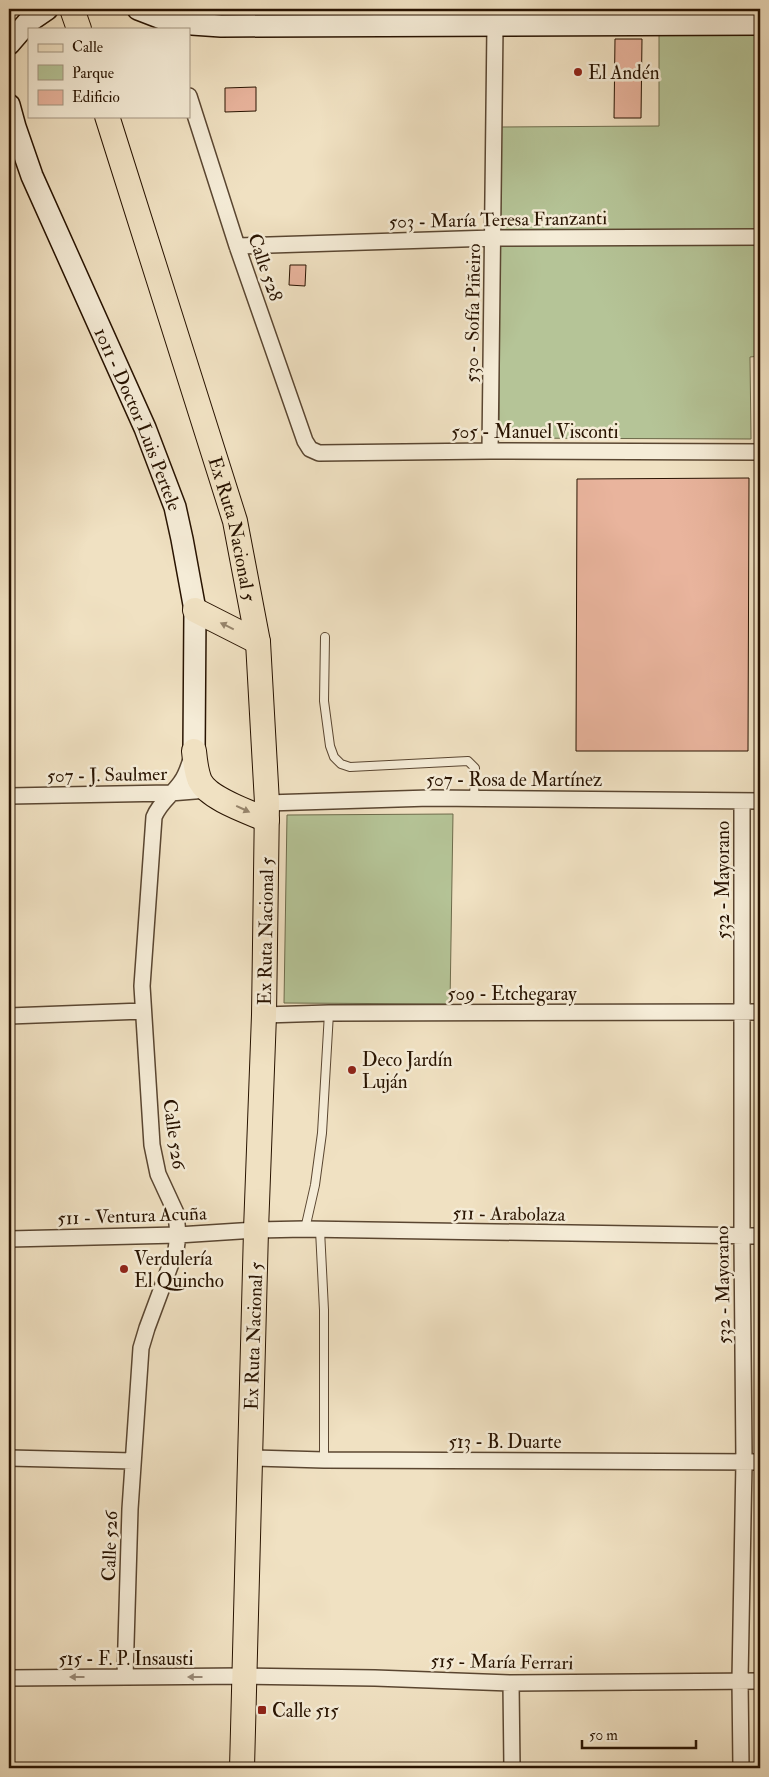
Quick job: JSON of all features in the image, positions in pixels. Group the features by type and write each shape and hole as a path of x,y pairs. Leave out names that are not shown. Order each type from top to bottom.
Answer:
{"main road":[{"name":"Ex Ruta Nacional 5","path":"108,118 235,522 258,642 267,812 264,1015 256,1230 242,1768"},
{"path":"195,610 258,642"},
{"path":"194,751 200,781 206,790 216,796 267,812"}],"street":[{"path":"9,44 28,22 47,9"},
{"path":"138,9 165,24 221,26 496,26 559,16 760,24"},
{"name":"530 - Sofía Piñeiro","path":"490,451 496,26"},
{"name":"Calle 528","path":"190,99 237,246 305,441 310,449"},
{"name":"1011 - Doctor Luis Pertele","path":"9,105 32,176 145,428 175,507 195,610 194,751"},
{"name":"503 - María Teresa Franzanti","path":"237,246 493,238 760,237"},
{"name":"505 - Manuel Visconti","path":"310,449 319,453 490,451 760,452"},
{"name":"Calle 526","path":"126,1677 133,1461 142,1348 147,1328 176,1250 178,1235 176,1213 158,1174 152,1145 143,1011 142,986 154,818 157,808 180,784 187,772 194,751"},
{"name":"507 - J. Saulmer","path":"9,796 170,793 206,790"},
{"name":"507 - Rosa de Martínez","path":"267,812 430,798 760,801"},
{"name":"532 - Mayorano","path":"741,1768 740,1680 744,1462 742,801"},
{"path":"9,1016 143,1011"},
{"name":"509 - Etchegaray","path":"264,1015 329,1013 760,1012"},
{"name":"511 - Ventura Acuña","path":"9,1239 178,1235 256,1230"},
{"name":"511 - Arabolaza","path":"256,1230 760,1236"},
{"path":"9,1458 133,1461"},
{"name":"513 - B. Duarte","path":"250,1458 760,1462"},
{"name":"515 - F. P. Insausti","path":"9,1678 244,1676"},
{"name":"515 - María Ferrari","path":"244,1676 511,1683 760,1681"},
{"path":"511,1683 512,1768"}],"lane":[{"path":"326,637 324,700 330,746 334,757 341,764 350,767 468,761 475,768 474,799"},
{"path":"305,1230 315,1186 322,1133 329,1013"},
{"path":"320,1230 324,1310 324,1460"}],"green space":[{"path":"760,34 760,356 750,357 751,439 499,438 500,127 659,126 659,35"},
{"path":"453,814 450,1004 284,1003 287,815"}],"building":[{"path":"615,39 642,39 641,118 614,118"},
{"path":"256,87 256,111 225,112 225,88"},
{"path":"290,265 306,265 305,286 289,285"},
{"path":"749,478 748,751 576,751 577,479"}],"place":[{"name":"El Andén","path":"578,72"},
{"name":"Deco Jardín Luján","path":"352,1070"},
{"name":"Verdulería El Quincho","path":"124,1269"},
{"name":"Calle 515","path":"262,1710"}]}
